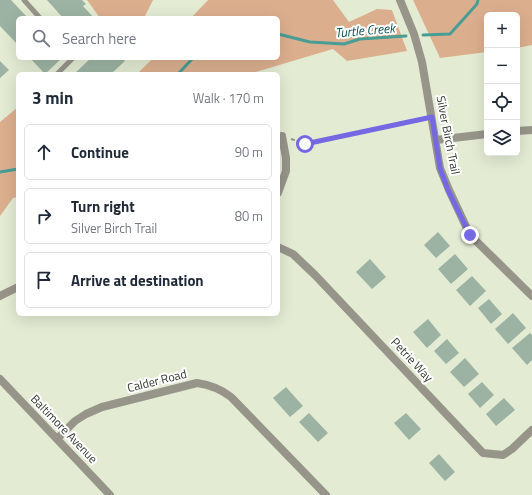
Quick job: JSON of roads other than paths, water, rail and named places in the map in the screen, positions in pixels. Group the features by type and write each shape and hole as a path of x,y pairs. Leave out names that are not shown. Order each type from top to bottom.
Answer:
{"street":[{"name":"Silver Birch Trail","path":"400,0 414,34 422,62 440,168 448,190 470,235 532,296"},
{"path":"520,131 532,130"},
{"path":"436,140 484,134"},
{"path":"280,188 286,171 286,158 282,136"},
{"name":"Petrie Way","path":"280,248 293,254 315,276 483,453 503,455 512,449 532,430"},
{"path":"0,296 16,288"},
{"name":"Baltimore Avenue","path":"0,379 110,495"},
{"name":"Calder Road","path":"57,439 75,421 102,407 198,383 211,385 224,391 231,397 326,495"}],"lane":[{"path":"24,0 38,16"},
{"path":"59,72 70,60"}],"waterway":[{"name":"Turtle Creek","path":"423,35 450,34 477,4 478,0"},
{"name":"Turtle Creek","path":"280,34 310,42 344,44 360,39 406,36"},
{"name":"Turtle Creek","path":"180,72 191,60"},
{"name":"Turtle Creek","path":"0,172 16,169"}]}
